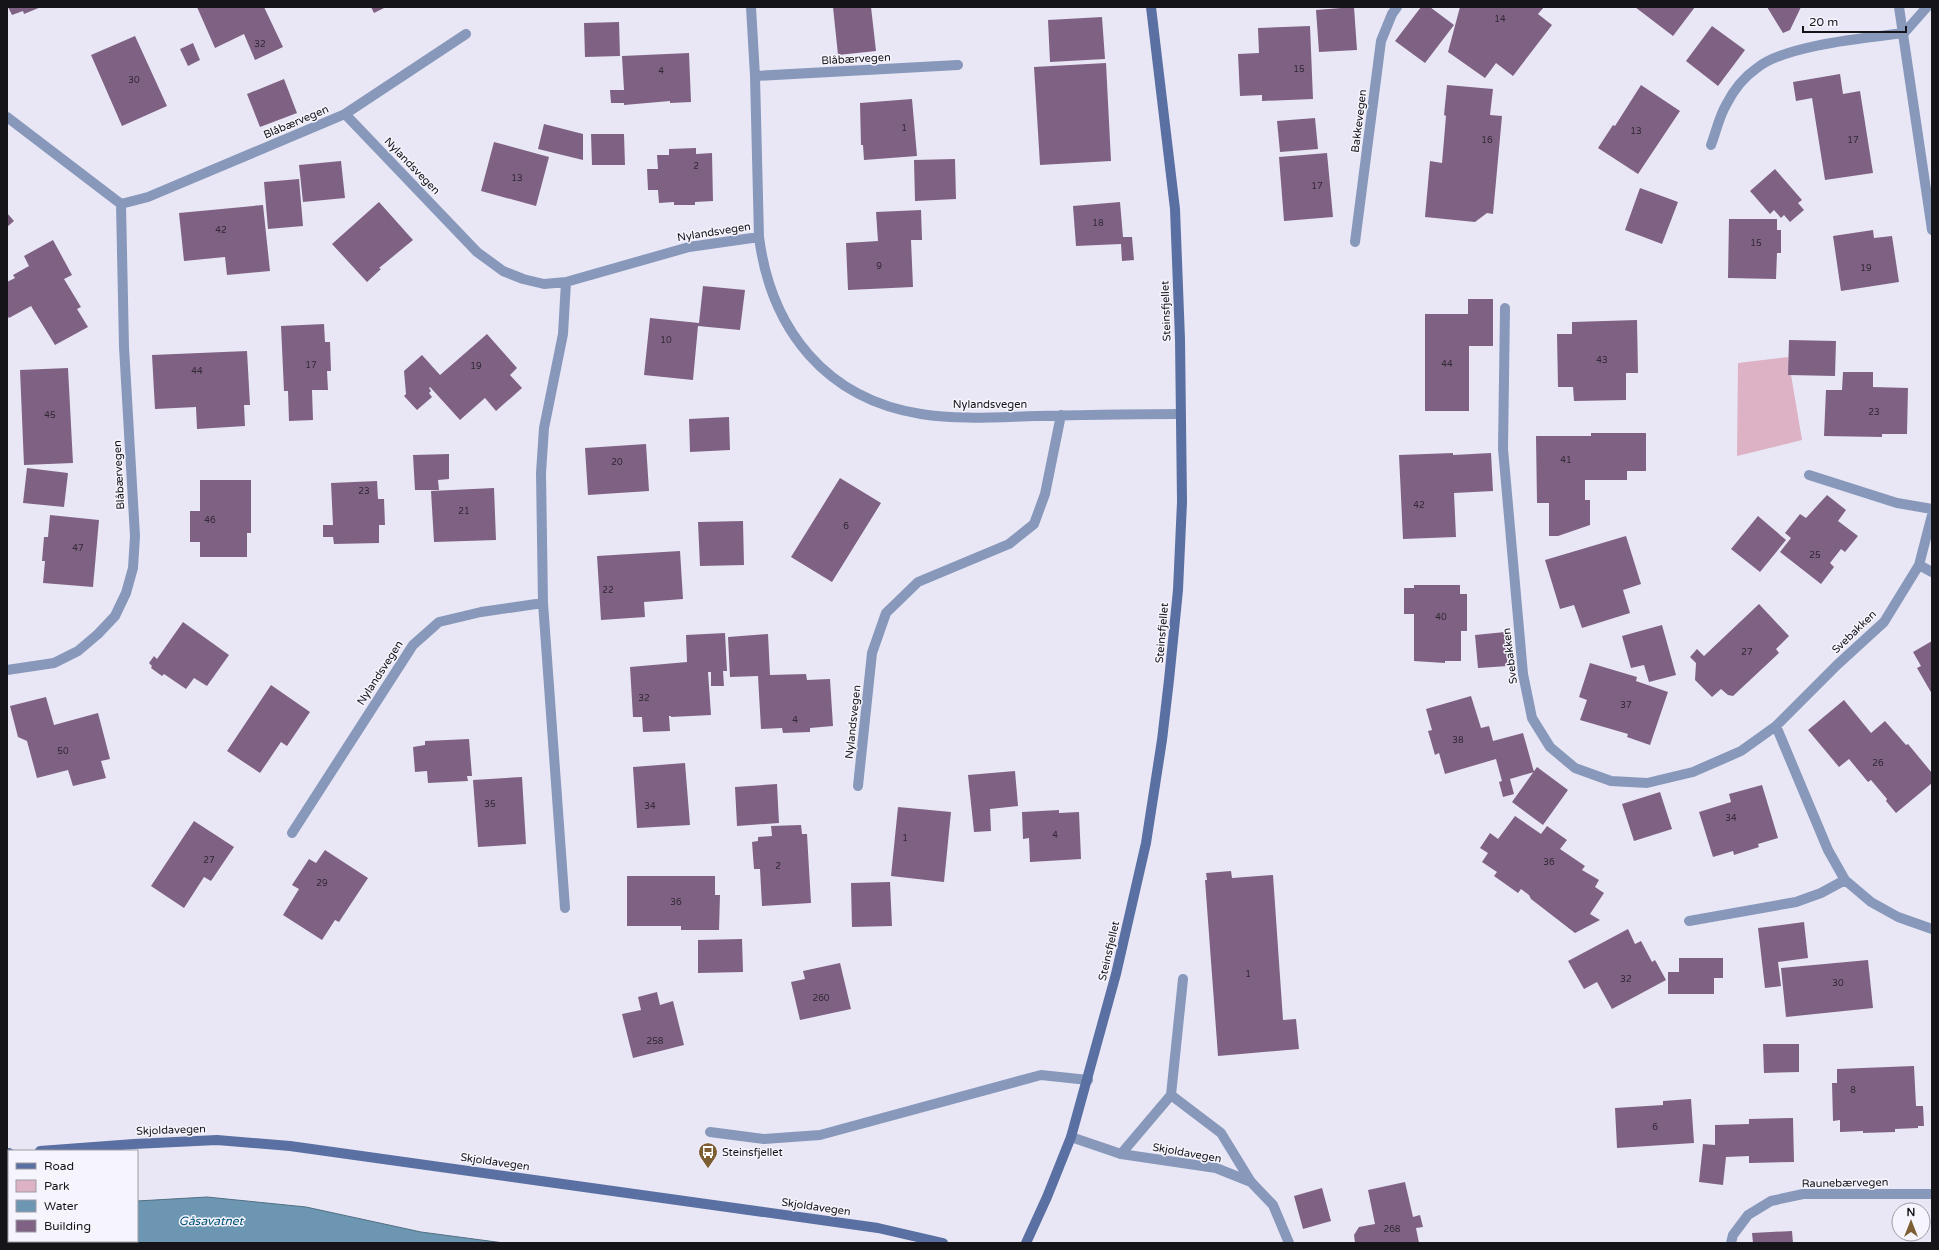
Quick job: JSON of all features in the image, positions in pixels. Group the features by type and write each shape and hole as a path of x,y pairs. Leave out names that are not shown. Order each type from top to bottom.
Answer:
{"street":[{"path":"751,7 755,76 759,237"},
{"name":"Steinsfjellet","path":"1026,1243 1048,1197 1072,1137 1116,974 1146,843 1162,740 1178,590 1182,502 1175,209 1151,7"},
{"name":"Bakkevegen","path":"1355,242 1382,41 1392,14 1397,7"},
{"path":"1899,7 1932,230"},
{"path":"1711,145 1725,106 1738,86 1757,67 1780,54 1904,33 1926,7"},
{"name":"Blåbærvegen","path":"7,670 54,663 78,651 98,634 115,616 126,592 133,568 135,536 124,346 121,204 148,197 345,114 466,34"},
{"name":"Blåbærvegen","path":"755,76 958,65"},
{"name":"Nylandsvegen","path":"345,114 477,252 503,271 523,279 544,284 566,282 689,247 759,237 762,263 775,300 792,334 815,363 842,386 879,403 921,414 974,417 1180,414"},
{"path":"7,117 121,204"},
{"path":"565,908 543,603 541,473 544,428 563,334 566,282"},
{"name":"Svebakken","path":"1505,308 1503,449 1523,674 1532,718 1550,747 1575,768 1611,781 1647,783 1693,772 1741,751 1776,726 1837,665 1884,622 1919,565 1932,515"},
{"name":"Nylandsvegen","path":"858,786 872,653 886,613 918,582 1009,544 1034,524 1045,494 1061,416"},
{"path":"1809,475 1897,503 1932,509"},
{"path":"1919,565 1932,572"},
{"name":"Nylandsvegen","path":"292,833 412,645 439,622 481,612 543,603"},
{"path":"1776,726 1828,850 1845,880 1871,902 1898,917 1932,929"},
{"path":"1689,921 1796,902 1821,893 1845,880"},
{"path":"1121,1154 1171,1096 1183,979"},
{"path":"710,1132 764,1139 820,1135 1041,1075 1088,1080"},
{"path":"1171,1096 1221,1133 1251,1182"},
{"name":"Skjoldavegen","path":"1072,1137 1121,1154 1216,1168 1251,1182 1273,1205 1289,1243"},
{"name":"Skjoldavegen","path":"53,1150 217,1140 290,1146 878,1228 943,1243"},
{"name":"Raunebærvegen","path":"1732,1243 1733,1235 1748,1215 1771,1201 1802,1194 1932,1194"}],"green space":[{"path":"1788,357 1802,440 1737,456 1738,363"}],"water":[{"name":"Gåsavatnet","path":"207,1197 306,1207 421,1232 504,1243 7,1243 7,1217 8,1242 138,1242 138,1201"}],"building":[{"path":"8,7 41,7 24,14 23,11 12,15"},
{"path":"197,7 264,7 283,47 255,60 244,34 215,48"},
{"path":"371,7 386,7 374,13"},
{"path":"833,7 871,7 876,51 838,55"},
{"path":"1354,7 1357,50 1319,52 1316,10"},
{"path":"1421,7 1430,7 1454,25 1425,63 1395,41"},
{"path":"1460,7 1544,7 1538,14 1552,25 1513,76 1496,63 1485,78 1448,52"},
{"path":"1635,7 1695,7 1673,36"},
{"path":"1767,7 1801,7 1790,30 1783,33"},
{"path":"1102,17 1105,59 1050,62 1048,20"},
{"path":"619,22 620,56 585,57 584,23"},
{"path":"1310,26 1313,99 1262,101 1262,95 1240,96 1238,54 1259,53 1258,28"},
{"path":"1712,26 1745,50 1718,86 1686,61"},
{"path":"135,36 167,106 122,126 91,55"},
{"path":"193,43 200,60 188,66 180,49"},
{"path":"689,53 691,102 670,103 670,101 624,105 624,103 611,103 610,90 624,90 622,56"},
{"path":"1106,63 1111,161 1040,165 1034,67"},
{"path":"1840,74 1843,94 1860,91 1873,173 1825,180 1812,98 1796,101 1793,82"},
{"path":"284,79 297,113 260,127 247,94"},
{"path":"1447,85 1493,89 1490,115 1502,116 1493,214 1487,213 1475,222 1425,217 1430,161 1442,163"},
{"path":"1641,85 1680,111 1638,174 1598,148 1613,125 1615,126"},
{"path":"912,99 917,156 864,160 863,145 861,145 860,103"},
{"path":"1315,118 1318,149 1280,152 1277,121"},
{"path":"544,124 583,134 583,160 538,149"},
{"path":"591,134 624,134 625,165 592,165"},
{"path":"494,142 549,157 536,206 481,191"},
{"path":"696,148 696,154 712,153 713,201 695,202 695,205 674,205 674,202 659,203 658,190 648,190 647,169 658,169 657,155 669,155 669,149"},
{"path":"1327,153 1333,217 1284,221 1279,157"},
{"path":"955,159 956,199 915,201 914,160"},
{"path":"341,161 345,198 303,202 299,165"},
{"path":"1775,169 1802,200 1798,203 1804,210 1790,222 1784,215 1781,218 1774,210 1770,214 1750,191"},
{"path":"299,179 303,226 268,229 264,182"},
{"path":"1640,188 1678,202 1662,244 1625,230"},
{"path":"379,202 413,240 379,268 381,269 367,282 332,244"},
{"path":"1120,202 1123,237 1132,237 1134,260 1122,261 1121,244 1076,246 1073,206"},
{"path":"263,205 270,271 227,275 225,257 184,261 179,213"},
{"path":"921,210 922,240 911,240 913,287 848,290 846,243 878,241 876,212"},
{"path":"7,213 14,221 7,227"},
{"path":"1729,219 1777,219 1777,230 1781,230 1781,253 1777,253 1776,279 1728,278"},
{"path":"1873,230 1874,238 1892,236 1899,282 1841,291 1833,236"},
{"path":"53,240 72,275 64,279 81,307 77,309 88,327 55,345 31,306 9,318 7,315 7,282 15,278 13,275 29,266 24,256"},
{"path":"703,286 745,290 740,330 698,326 693,380 644,375 650,318 699,323"},
{"path":"1468,299 1493,299 1493,346 1469,346 1469,411 1425,411 1425,314 1468,314"},
{"path":"1637,320 1638,373 1626,373 1626,400 1574,401 1573,387 1558,387 1557,334 1572,334 1572,322"},
{"path":"324,324 325,342 330,342 331,371 327,371 328,390 312,390 313,420 289,421 288,391 284,391 281,326"},
{"path":"487,334 517,368 510,375 522,388 496,411 485,398 460,420 430,387 429,388 431,391 429,393 432,397 417,410 404,396 406,394 404,371 422,355 440,375"},
{"path":"1789,340 1836,341 1835,376 1788,375"},
{"path":"247,351 250,405 244,405 245,426 197,429 196,407 155,409 152,355"},
{"path":"68,368 73,463 24,465 20,370"},
{"path":"1843,372 1873,372 1873,387 1908,388 1907,434 1882,434 1882,437 1824,436 1826,390 1842,390"},
{"path":"729,417 730,450 690,452 689,419"},
{"path":"1591,433 1646,433 1646,471 1627,471 1627,480 1585,480 1585,500 1590,500 1590,525 1558,536 1549,536 1549,503 1537,503 1536,436 1591,436"},
{"path":"646,444 649,491 588,495 585,448"},
{"path":"1453,453 1453,455 1491,453 1493,491 1454,493 1456,537 1403,539 1399,455"},
{"path":"449,454 449,479 438,480 439,490 415,490 413,455"},
{"path":"27,468 68,473 64,507 23,503"},
{"path":"840,478 881,503 832,582 791,557"},
{"path":"200,480 251,480 251,533 247,533 247,557 200,557 200,542 190,542 190,511 200,511"},
{"path":"377,481 378,499 384,499 385,525 379,525 379,543 334,544 333,537 323,537 323,525 333,525 331,483"},
{"path":"494,488 496,540 434,542 431,491"},
{"path":"1827,495 1846,510 1838,521 1858,536 1845,552 1841,549 1830,563 1834,567 1821,584 1780,552 1791,538 1785,533 1800,514 1806,518"},
{"path":"50,515 99,520 93,587 43,583 45,561 42,561 44,537 48,537"},
{"path":"1758,516 1786,540 1760,572 1731,549"},
{"path":"743,521 744,565 700,566 698,522"},
{"path":"1626,536 1641,584 1623,590 1630,613 1582,628 1574,605 1560,609 1545,560"},
{"path":"680,551 683,599 644,602 645,617 601,620 597,556"},
{"path":"1414,585 1460,585 1460,594 1467,594 1467,631 1461,631 1461,661 1445,661 1445,663 1414,661 1414,614 1404,614 1404,588 1414,588"},
{"path":"1759,604 1789,636 1776,649 1779,653 1733,696 1728,695 1721,689 1712,697 1695,680 1696,663 1690,657 1697,649 1704,656"},
{"path":"183,622 229,655 207,686 194,678 186,689 164,674 162,676 151,668 152,666 149,663 154,656 157,659"},
{"path":"1662,625 1676,675 1649,682 1644,665 1631,668 1622,636"},
{"path":"1505,632 1508,666 1478,668 1475,635"},
{"path":"725,633 727,671 723,671 724,686 711,686 711,672 708,672 711,715 669,716 670,731 643,732 642,717 633,717 630,667 687,662 686,635"},
{"path":"768,634 770,675 806,674 807,680 830,679 833,726 810,728 810,732 783,733 782,728 761,729 758,676 730,677 728,637"},
{"path":"1932,641 1932,694 1917,668 1921,666 1913,652"},
{"path":"1590,663 1637,677 1636,681 1668,692 1650,745 1627,737 1628,734 1580,720 1587,700 1579,697"},
{"path":"271,685 310,712 287,746 281,742 260,773 227,751"},
{"path":"1471,696 1481,728 1489,726 1493,741 1523,733 1534,772 1510,779 1514,794 1503,797 1499,782 1502,781 1496,759 1445,774 1439,753 1435,755 1428,731 1432,730 1426,709"},
{"path":"46,697 54,725 98,713 110,759 101,761 106,778 73,786 68,770 37,778 27,741 18,737 10,706"},
{"path":"1844,700 1871,733 1885,721 1906,745 1908,744 1932,773 1932,783 1896,813 1886,801 1887,799 1871,780 1868,782 1849,759 1839,767 1808,730"},
{"path":"469,739 472,776 467,776 468,781 428,783 427,771 415,772 413,747 425,745 425,741"},
{"path":"685,763 690,825 637,828 633,767"},
{"path":"1537,767 1568,790 1543,825 1512,802"},
{"path":"1015,771 1018,806 990,809 991,831 974,832 968,775"},
{"path":"522,777 526,844 478,847 473,780"},
{"path":"777,784 779,823 737,826 735,787"},
{"path":"1762,785 1778,838 1758,844 1759,847 1734,855 1733,851 1713,857 1699,812 1731,802 1729,794"},
{"path":"1660,792 1672,829 1634,841 1622,804"},
{"path":"898,807 951,812 944,882 891,876"},
{"path":"1059,810 1059,813 1079,812 1081,859 1030,862 1029,838 1023,839 1022,812"},
{"path":"1515,816 1541,834 1547,826 1567,840 1560,849 1585,866 1582,870 1599,880 1595,887 1604,893 1590,914 1600,920 1575,933 1531,899 1529,895 1521,889 1518,893 1494,876 1497,872 1482,862 1488,853 1480,848 1490,833 1498,839"},
{"path":"194,821 234,847 211,881 204,877 184,908 151,886"},
{"path":"801,825 802,834 807,834 811,903 762,906 760,869 754,869 752,842 758,841 758,837 772,836 771,826"},
{"path":"325,850 368,878 339,922 335,920 322,940 283,915 299,889 292,885 309,859 316,863"},
{"path":"1231,871 1232,878 1273,875 1283,1020 1296,1019 1299,1049 1218,1056 1205,880 1207,880 1206,873"},
{"path":"627,876 715,876 715,895 720,895 719,930 681,930 681,926 627,926"},
{"path":"890,882 892,926 852,927 851,883"},
{"path":"1804,922 1808,958 1778,962 1781,986 1765,988 1758,928"},
{"path":"1628,929 1635,944 1641,941 1652,962 1655,960 1666,980 1612,1009 1597,982 1584,989 1568,961"},
{"path":"742,939 743,972 698,973 698,940"},
{"path":"1679,958 1723,958 1723,978 1714,978 1714,994 1668,994 1668,972 1679,972"},
{"path":"1868,960 1873,1008 1786,1017 1781,968"},
{"path":"840,963 851,1009 800,1020 791,982 805,979 803,971"},
{"path":"657,992 660,1005 673,1001 684,1045 633,1058 622,1014 641,1010 638,997"},
{"path":"1763,1044 1799,1044 1799,1072 1764,1073"},
{"path":"1914,1066 1916,1106 1923,1106 1924,1126 1918,1126 1918,1128 1895,1129 1895,1132 1840,1132 1840,1120 1833,1121 1832,1083 1837,1083 1837,1069"},
{"path":"1691,1099 1694,1143 1617,1148 1615,1108 1663,1105 1663,1101"},
{"path":"1793,1118 1794,1162 1749,1163 1749,1156 1726,1157 1723,1185 1699,1182 1703,1144 1715,1145 1715,1125 1749,1124 1749,1119"},
{"path":"1405,1182 1413,1217 1420,1215 1423,1227 1416,1228 1419,1243 1355,1243 1354,1235 1359,1227 1375,1224 1368,1190"},
{"path":"1322,1188 1331,1221 1303,1229 1294,1196"},
{"path":"1792,1231 1793,1243 1753,1243 1752,1233"}],"place":[{"name":"Steinsfjellet","path":"708,1169"}]}
